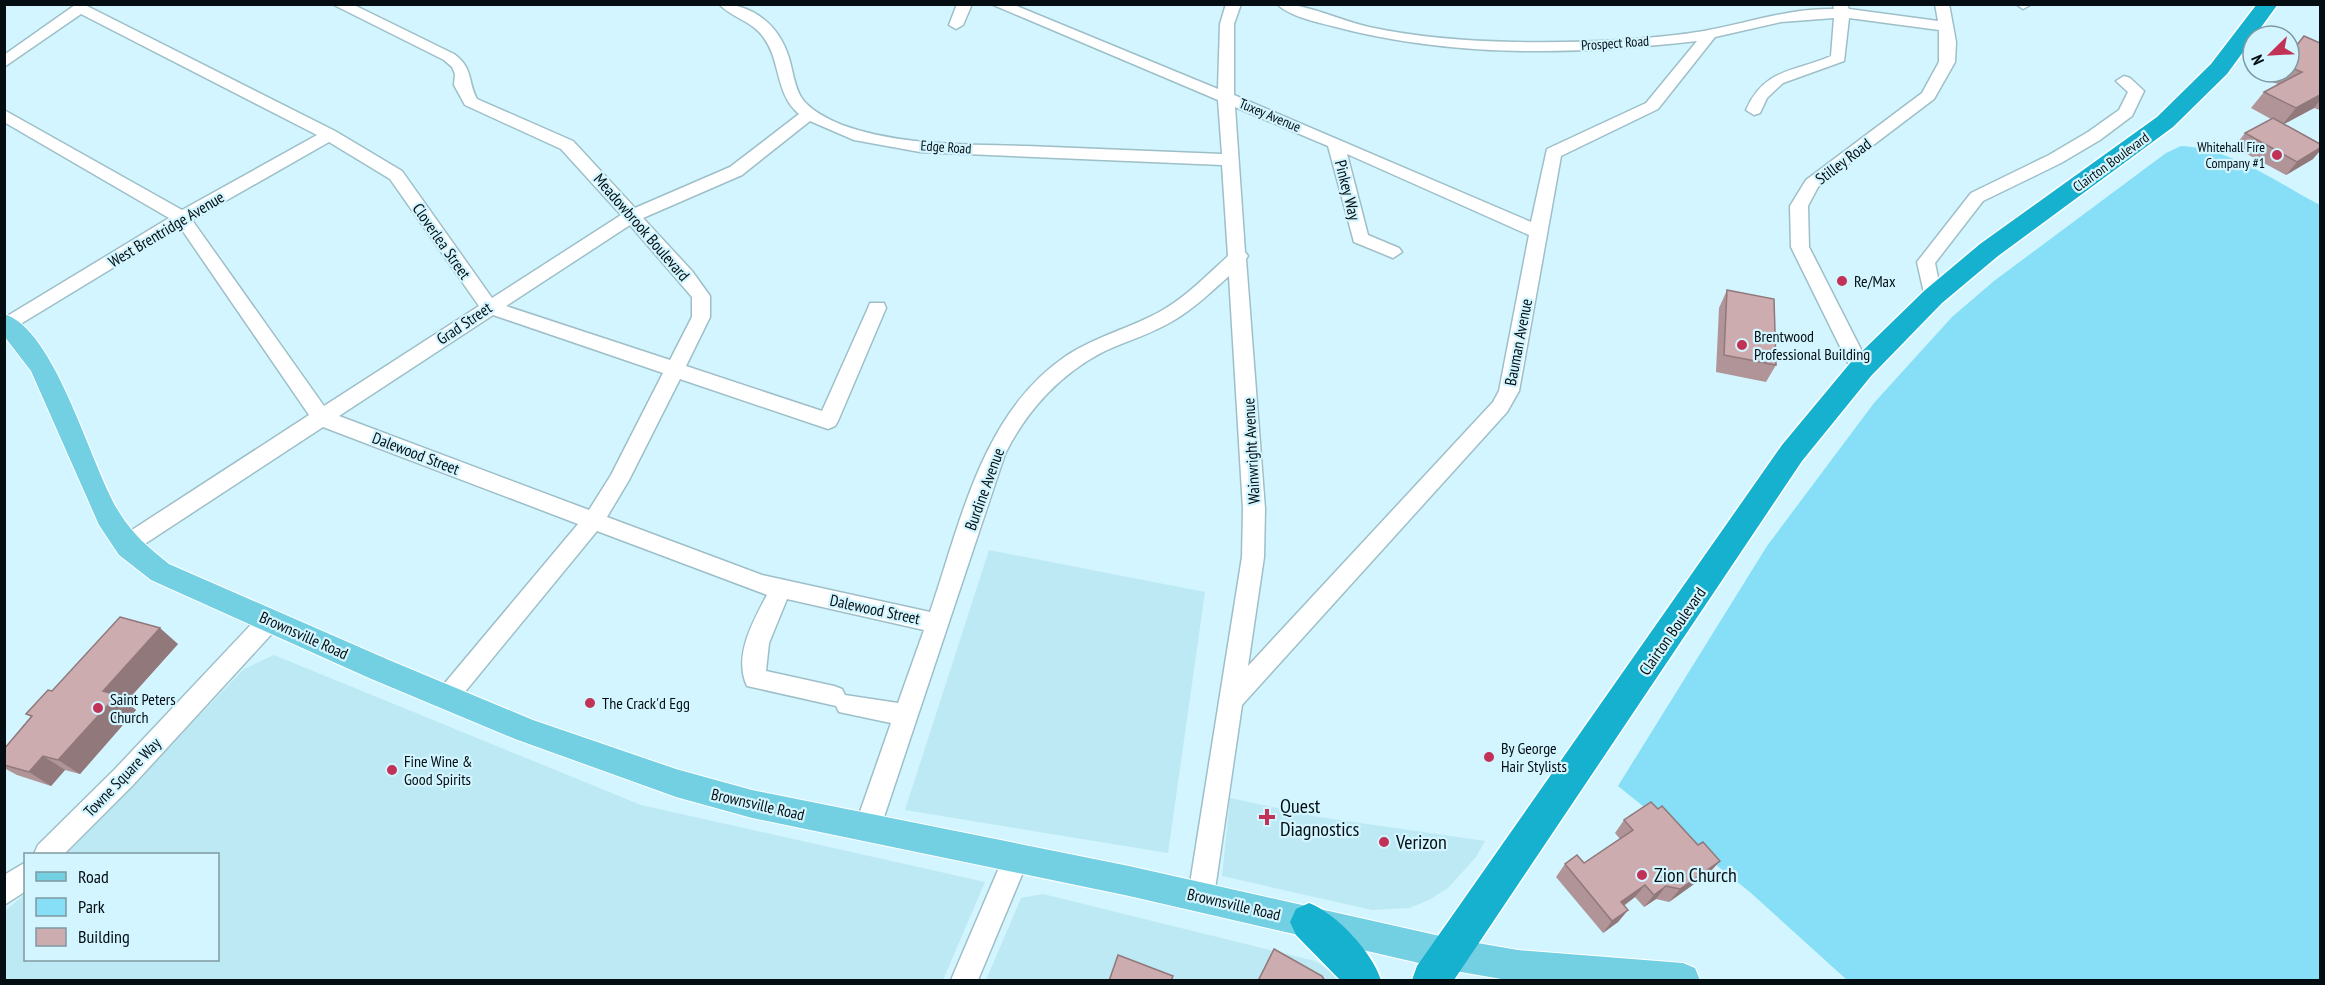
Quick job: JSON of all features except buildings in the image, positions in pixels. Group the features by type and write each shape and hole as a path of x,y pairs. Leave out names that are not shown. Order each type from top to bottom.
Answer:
{"highway":[{"name":"Clairton Boulevard","path":"1440,967 1792,453 1861,369 1933,297 1989,250 2165,122 2219,69 2244,39 2268,4"},
{"path":"1309,922 1352,964 1362,981"}],"main road":[{"name":"Brownsville Road","path":"6,324 34,352 53,391 86,476 104,510 126,545 160,572 447,697 577,750 705,792 867,829 1201,896 1309,922 1440,967 1518,966 1683,981"}],"street":[{"name":"Meadowbrook Boulevard","path":"339,4 449,57 459,65 463,74 462,85 471,102 540,131 567,146 686,275 701,296 700,317 619,480 594,520 447,697"},
{"name":"Edge Road","path":"726,4 743,12 774,40 785,83 808,114 850,133 881,141 972,149 1232,160"},
{"path":"956,25 965,4"},
{"name":"Tuxey Avenue","path":"998,4 1336,142 1538,232"},
{"name":"Wainwright Avenue","path":"1201,896 1253,557 1254,509 1239,256 1226,97 1227,24 1234,4"},
{"name":"Prospect Road","path":"1284,4 1332,21 1375,31 1486,45 1584,46 1710,34 1768,19 1841,9 1947,27"},
{"name":"Stilley Road","path":"1861,369 1800,247 1799,206 1812,184 1928,96 1940,81 1949,63 1947,27 1942,4"},
{"name":"Cloverlea Street","path":"4,62 80,8 329,135 396,175 489,307"},
{"path":"1754,110 1757,97 1772,82 1839,58 1841,9"},
{"name":"Bauman Avenue","path":"1232,701 1500,407 1509,391 1554,153 1653,106 1710,34"},
{"name":"Clairton Boulevard","path":"1933,297 1926,262 1977,197 2055,159 2094,136 2126,113 2136,91 2124,81"},
{"name":"Grad Street","path":"126,545 631,216 728,176 808,114"},
{"path":"4,115 182,218 322,418"},
{"name":"West Brentridge Avenue","path":"6,324 182,218 329,135"},
{"name":"Pinkey Way","path":"1336,142 1360,238 1393,252"},
{"name":"Burdine Avenue","path":"867,829 904,715 995,454 1008,427 1030,398 1057,373 1090,351 1170,314 1239,256"},
{"path":"489,307 828,421 877,308"},
{"name":"Dalewood Street","path":"322,418 760,584 937,622"},
{"path":"781,589 755,646 753,657 755,679 904,715"},
{"name":"Towne Square Way","path":"49,853 124,777 270,620"},
{"path":"964,981 1016,858"},
{"path":"4,892 24,876"}],"shaded area":[{"path":"989,550 1205,592 1168,853 905,810"},
{"path":"274,655 641,805 985,882 943,980 5,980 5,911 24,895 24,961 219,961 219,853 67,853 244,669"},
{"path":"1230,798 1319,817 1485,841 1476,857 1448,888 1429,900 1409,908 1372,910 1222,876"},
{"path":"1043,894 1315,961 1336,974 1339,980 986,980 1021,898"}],"green space":[{"path":"2181,146 2199,148 2235,160 2320,205 2320,980 1847,980 1751,893 1618,786 1767,546 1874,403 1952,317 1994,281 2166,153"}],"place":[{"name":"Whitehall Fire Company #1","path":"2277,155"},
{"name":"Re/Max","path":"1842,281"},
{"name":"Brentwood Professional Building","path":"1742,345"},
{"name":"The Crack'd Egg","path":"590,703"},
{"name":"Saint Peters Church","path":"98,708"},
{"name":"By George Hair Stylists","path":"1489,757"},
{"name":"Fine Wine & Good Spirits","path":"392,770"},
{"name":"Quest Diagnostics","path":"1267,817"},
{"name":"Verizon","path":"1384,842"},
{"name":"Zion Church","path":"1642,875"}]}
